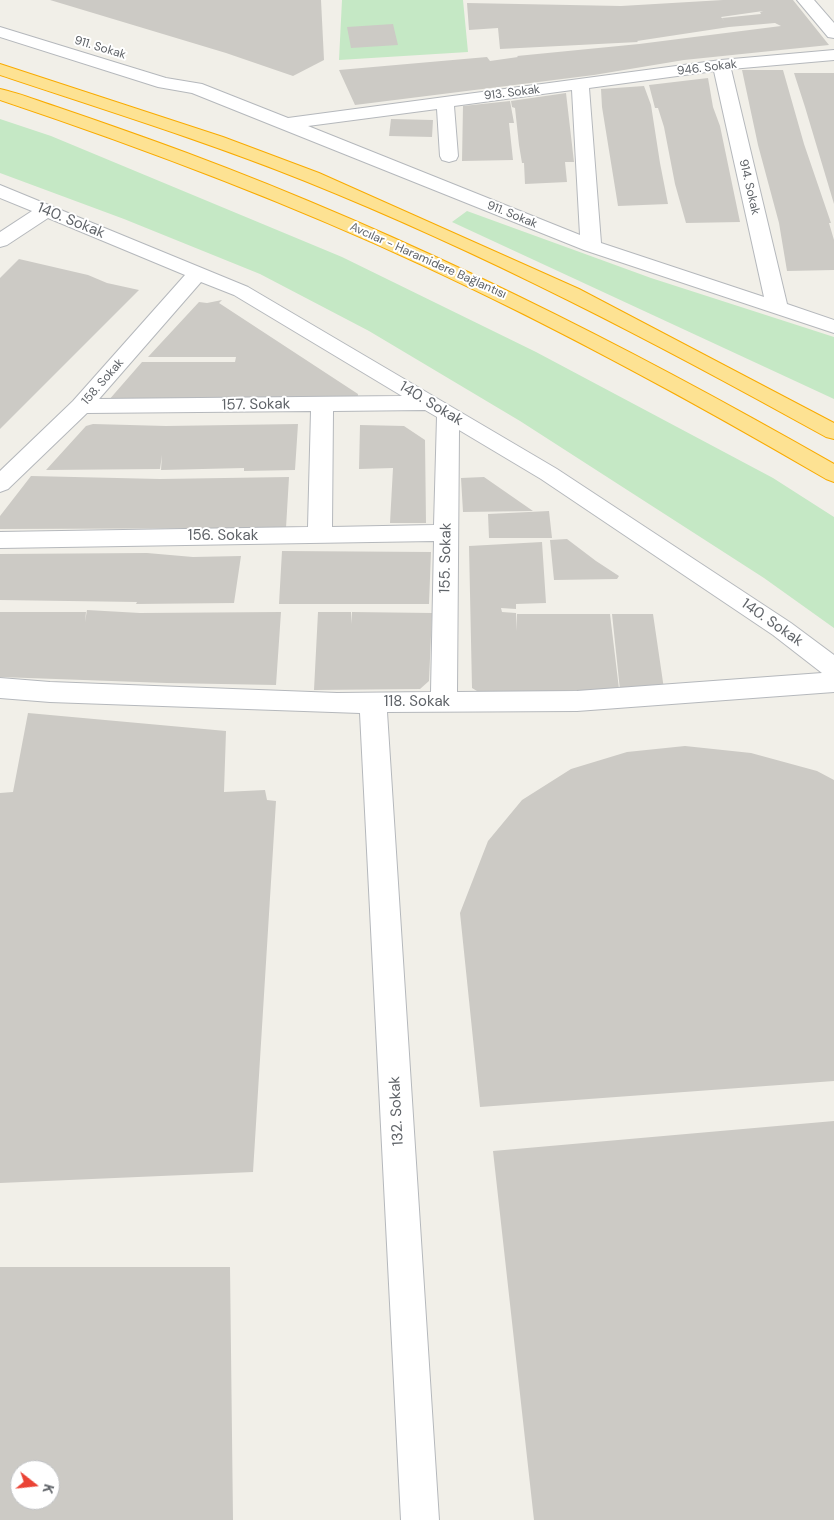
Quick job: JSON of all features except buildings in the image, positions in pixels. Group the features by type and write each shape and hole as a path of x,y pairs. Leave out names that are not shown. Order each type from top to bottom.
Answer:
{"highway":[{"path":"0,69 242,151 312,177 436,230 572,293 834,432"},
{"name":"Avcılar - Haramidere Bağlantısı","path":"0,94 253,185 442,267 535,310 743,421 834,474"}],"street":[{"path":"805,0 834,33"},
{"name":"911. Sokak","path":"0,18 172,71 196,88 592,246 834,327"},
{"name":"911. Sokak","path":"0,32 164,83 196,88"},
{"name":"946. Sokak","path":"580,84 721,65 834,55"},
{"name":"914. Sokak","path":"721,65 776,308"},
{"path":"580,84 592,246"},
{"name":"913. Sokak","path":"284,124 580,84"},
{"path":"445,101 448,156"},
{"name":"140. Sokak","path":"0,191 241,290 550,474 782,628 834,669"},
{"path":"0,241 47,210"},
{"name":"158. Sokak","path":"0,484 81,406 198,273"},
{"path":"320,536 322,404"},
{"name":"157. Sokak","path":"81,406 322,404 439,408"},
{"name":"155. Sokak","path":"439,408 446,532 444,702"},
{"name":"156. Sokak","path":"0,540 192,535 320,536 446,532"},
{"name":"118. Sokak","path":"0,688 50,692 337,703 577,701 834,682"},
{"name":"132. Sokak","path":"374,702 420,1520"}],"green space":[{"path":"342,0 463,0 468,52 339,60"},
{"path":"0,119 51,136 342,257 536,352 773,478 834,517 834,628 764,578 520,421 369,331 260,274 124,219 0,173"},
{"path":"467,211 651,278 834,337 834,399 452,222"}]}
